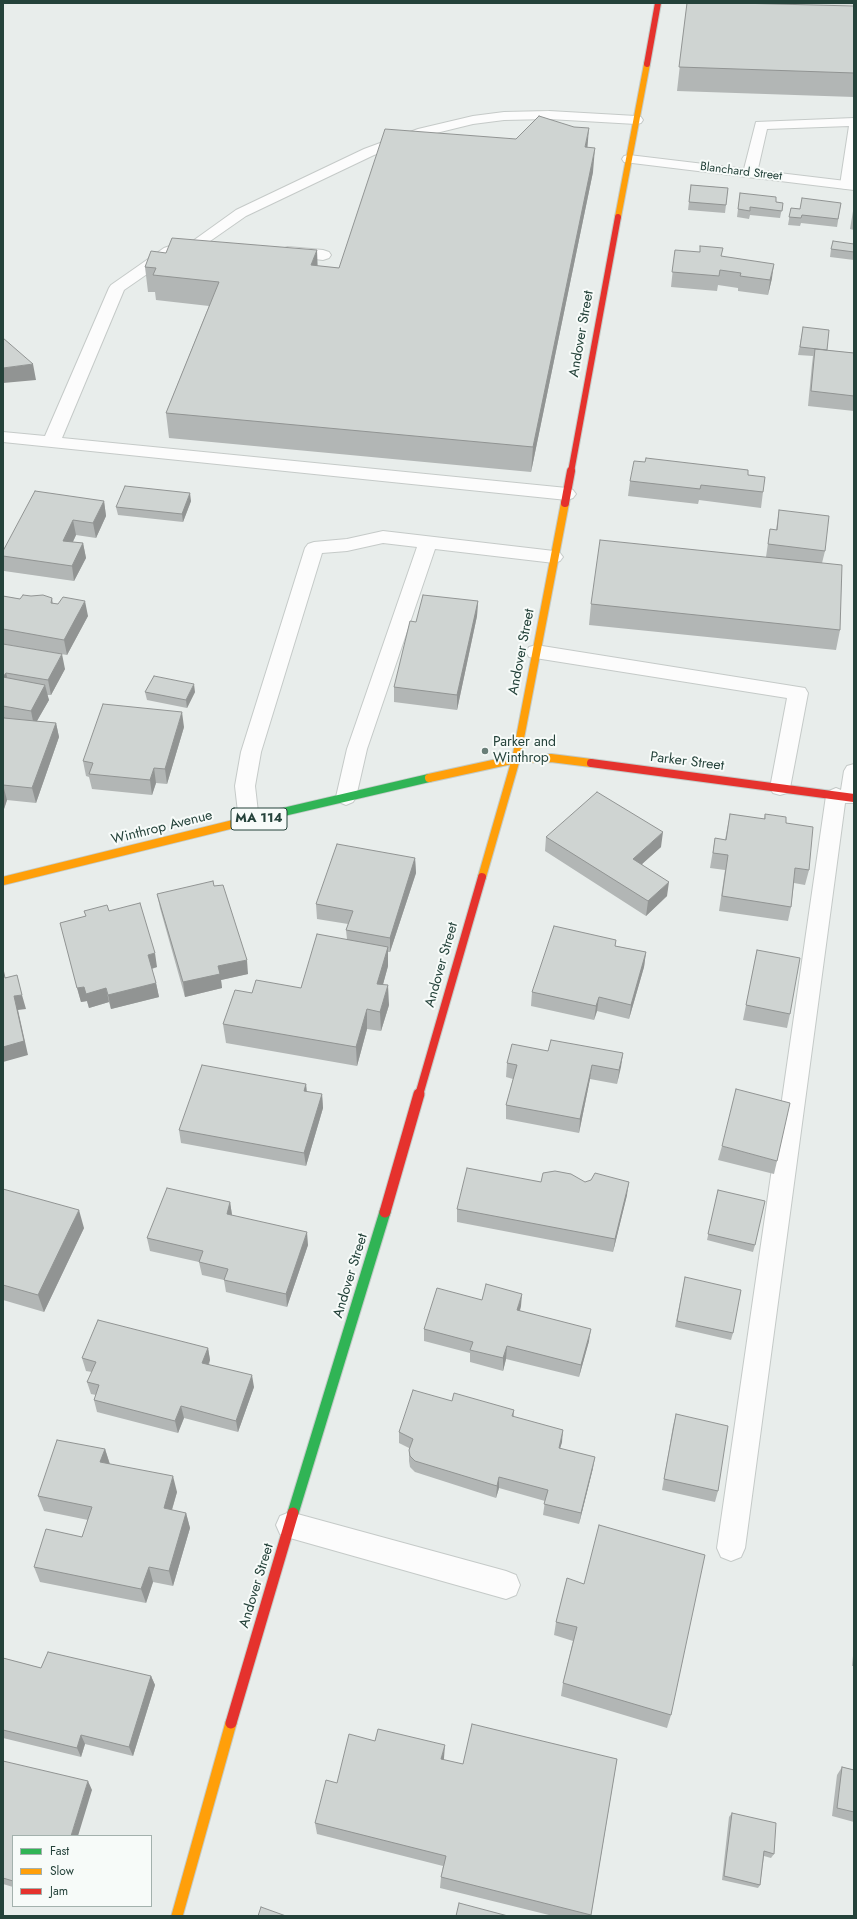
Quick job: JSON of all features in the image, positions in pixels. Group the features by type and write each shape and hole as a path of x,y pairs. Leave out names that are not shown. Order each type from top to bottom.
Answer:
{"main road":[{"name":"Andover Street","path":"177,1916 251,1652 390,1195 516,759 567,494 658,3"},
{"name":"Parker Street","path":"516,759 551,758 847,797"},
{"name":"Winthrop Avenue","path":"3,881 346,797 516,759"}],"street":[{"path":"51,442 117,288 170,251 198,243 241,213 368,152 423,132 473,120 504,116 549,115 636,120"},
{"path":"750,173 761,125 854,122"},
{"path":"850,186 854,129"},
{"name":"Blanchard Street","path":"629,159 850,186"},
{"path":"198,243 222,245"},
{"path":"276,251 323,255"},
{"path":"3,437 567,494"},
{"path":"249,821 244,786 251,752 314,548 347,545 383,537 554,557"},
{"path":"346,797 357,749 428,542"},
{"path":"536,652 798,693 780,788"},
{"path":"731,1548 847,797 854,771"},
{"path":"290,1525 506,1585"}],"building":[{"path":"687,3 854,6 854,73 679,67"},
{"path":"539,116 574,127 589,128 585,147 595,148 533,447 166,413 219,282 153,275 156,268 145,267 151,251 166,253 172,238 317,250 311,265 339,268 385,129 516,139"},
{"path":"691,185 728,188 726,205 689,202"},
{"path":"740,193 776,197 776,202 783,203 782,211 750,207 750,211 738,209"},
{"path":"802,198 841,203 838,219 802,215 801,218 789,217 791,208 800,209"},
{"path":"833,241 854,244 854,252 831,249"},
{"path":"700,246 723,248 721,256 774,264 770,280 740,276 741,273 720,270 719,276 672,272 675,250 700,252"},
{"path":"803,327 829,330 827,350 800,347"},
{"path":"3,338 33,364 3,368"},
{"path":"815,349 854,353 854,396 811,391"},
{"path":"646,458 748,470 748,475 765,477 763,492 701,485 700,489 630,481 634,461 645,462"},
{"path":"125,486 190,493 182,514 116,507"},
{"path":"35,491 104,501 93,523 73,520 63,541 83,543 72,566 3,556 3,551"},
{"path":"779,510 829,516 825,551 768,544 770,529 777,530"},
{"path":"600,540 842,565 840,630 591,604"},
{"path":"23,595 43,595 52,598 51,603 58,604 63,597 85,601 64,640 3,629 3,596 20,599"},
{"path":"423,595 478,601 457,695 394,687 410,621 416,622"},
{"path":"3,644 62,654 48,680 6,673 3,677"},
{"path":"154,676 194,684 186,700 145,692"},
{"path":"3,677 45,685 31,711 3,706"},
{"path":"103,704 182,712 165,769 154,768 150,780 89,774 93,763 83,761"},
{"path":"3,719 56,723 32,788 3,785"},
{"path":"597,792 663,832 633,859 669,882 648,901 546,837"},
{"path":"730,814 765,819 765,814 786,817 786,823 813,827 809,870 795,868 791,907 722,896 728,855 713,853 715,838 726,840"},
{"path":"337,844 415,858 390,938 346,930 353,911 316,904"},
{"path":"213,881 214,886 223,885 247,960 218,966 220,974 183,982 157,894"},
{"path":"140,903 155,953 148,955 156,983 108,995 106,988 86,994 84,987 77,988 60,923 86,916 84,911 107,905 109,911"},
{"path":"554,926 616,940 615,946 646,952 631,1005 599,997 596,1006 532,992"},
{"path":"317,934 388,947 377,984 388,985 380,1012 367,1009 356,1047 223,1024 235,990 252,993 256,980 301,988"},
{"path":"757,950 800,958 790,1014 746,1005"},
{"path":"3,969 5,978 17,975 22,995 14,996 24,1041 3,1047"},
{"path":"551,1040 623,1053 619,1070 592,1065 580,1119 506,1105 517,1065 507,1063 512,1044 548,1051"},
{"path":"202,1065 306,1084 304,1091 322,1094 304,1153 179,1130"},
{"path":"736,1089 790,1103 777,1161 722,1146"},
{"path":"467,1168 541,1182 543,1173 555,1171 571,1174 585,1182 591,1180 595,1173 629,1182 615,1239 457,1209"},
{"path":"167,1188 230,1202 227,1214 307,1232 286,1294 224,1280 228,1269 199,1262 203,1251 147,1238"},
{"path":"3,1189 79,1210 38,1295 3,1285"},
{"path":"718,1190 765,1201 755,1245 708,1234"},
{"path":"685,1277 741,1290 733,1333 677,1321"},
{"path":"486,1284 522,1294 517,1310 591,1329 581,1365 507,1346 503,1358 470,1350 473,1342 424,1329 437,1288 482,1300"},
{"path":"98,1320 208,1348 202,1363 252,1375 236,1421 181,1406 175,1421 94,1400 99,1385 87,1382 96,1362 82,1358"},
{"path":"413,1390 452,1401 454,1393 514,1410 512,1416 563,1430 559,1448 595,1457 581,1513 544,1504 548,1490 499,1477 497,1486 415,1461 410,1456 409,1450 413,1439 399,1432"},
{"path":"676,1414 728,1426 718,1491 664,1479"},
{"path":"57,1440 105,1449 100,1462 173,1476 164,1508 186,1513 169,1571 149,1567 141,1589 34,1567 46,1529 82,1537 92,1507 38,1496"},
{"path":"599,1525 705,1555 671,1715 563,1683 577,1627 556,1622 567,1578 584,1584"},
{"path":"48,1652 151,1676 129,1747 81,1735 77,1748 3,1730 3,1658 41,1668"},
{"path":"472,1724 617,1759 591,1915 441,1877 446,1856 315,1823 326,1780 337,1783 349,1734 375,1741 378,1729 445,1745 441,1759 463,1764"},
{"path":"3,1761 88,1781 71,1835 12,1835 12,1881 3,1878"},
{"path":"842,1767 854,1770 854,1812 837,1808"},
{"path":"732,1813 776,1823 774,1854 764,1851 760,1885 724,1876"},
{"path":"459,1903 508,1916 456,1916"},
{"path":"261,1907 286,1916 258,1916"}],"railway":[{"path":"717,3 854,3"}],"traffic: fast":[{"path":"262,817 429,778"},
{"path":"293,1513 385,1212"}],"traffic: slow":[{"path":"618,217 647,64"},
{"path":"429,778 516,759 565,503"},
{"path":"482,877 516,759 551,758 591,763"},
{"path":"3,881 262,817"},
{"path":"177,1916 231,1723"}],"traffic: jam":[{"path":"647,64 658,3"},
{"path":"565,503 618,217"},
{"path":"591,763 854,798"},
{"path":"385,1212 482,877"},
{"path":"231,1723 293,1513"}],"place":[{"name":"Parker and Winthrop","path":"485,751"}]}
